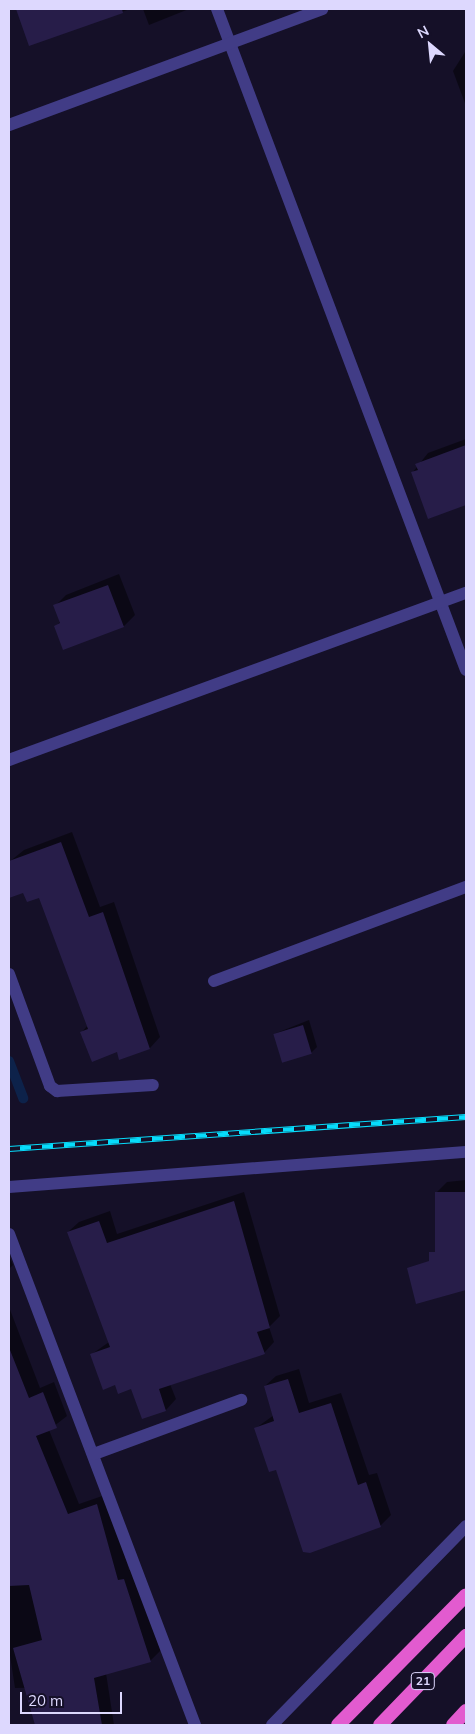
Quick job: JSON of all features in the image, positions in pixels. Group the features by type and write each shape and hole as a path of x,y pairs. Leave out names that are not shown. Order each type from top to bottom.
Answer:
{"highway":[{"path":"338,1725 466,1596"},
{"name":"21","path":"380,1725 466,1636"},
{"path":"453,1725 466,1711"}],"street":[{"path":"218,9 466,670"},
{"path":"9,125 322,9"},
{"path":"9,760 466,593"},
{"path":"214,981 466,886"},
{"path":"9,974 50,1086 56,1091 153,1085"},
{"path":"9,1187 466,1152"},
{"path":"9,1234 94,1454 195,1725"},
{"path":"94,1454 240,1400"},
{"path":"272,1725 466,1526"}],"building":[{"path":"16,9 122,9 123,13 29,46"},
{"path":"466,445 466,505 428,519 411,472 418,470 415,464"},
{"path":"108,585 124,627 63,650 54,626 60,623 53,605"},
{"path":"61,842 89,917 103,912 150,1049 119,1060 117,1052 92,1062 80,1032 88,1029 39,898 27,902 23,893 9,898 9,861"},
{"path":"303,1025 312,1054 282,1063 273,1034"},
{"path":"435,1192 466,1192 466,1290 416,1304 407,1268 429,1261 429,1252 435,1252"},
{"path":"234,1201 270,1328 257,1332 265,1354 159,1389 166,1411 142,1419 131,1389 118,1394 115,1385 103,1390 90,1354 110,1347 67,1232 99,1221 107,1243"},
{"path":"10,1350 29,1398 43,1392 57,1428 36,1436 68,1514 97,1504 118,1580 124,1579 151,1662 94,1678 102,1725 35,1725 13,1648 42,1640 29,1585 9,1586"},
{"path":"288,1379 299,1413 331,1403 358,1485 366,1482 381,1527 310,1553 303,1552 276,1470 269,1472 254,1428 274,1421 264,1386"}],"waterway":[{"path":"9,1061 23,1098"}],"railway":[{"path":"9,1149 466,1117"}]}
